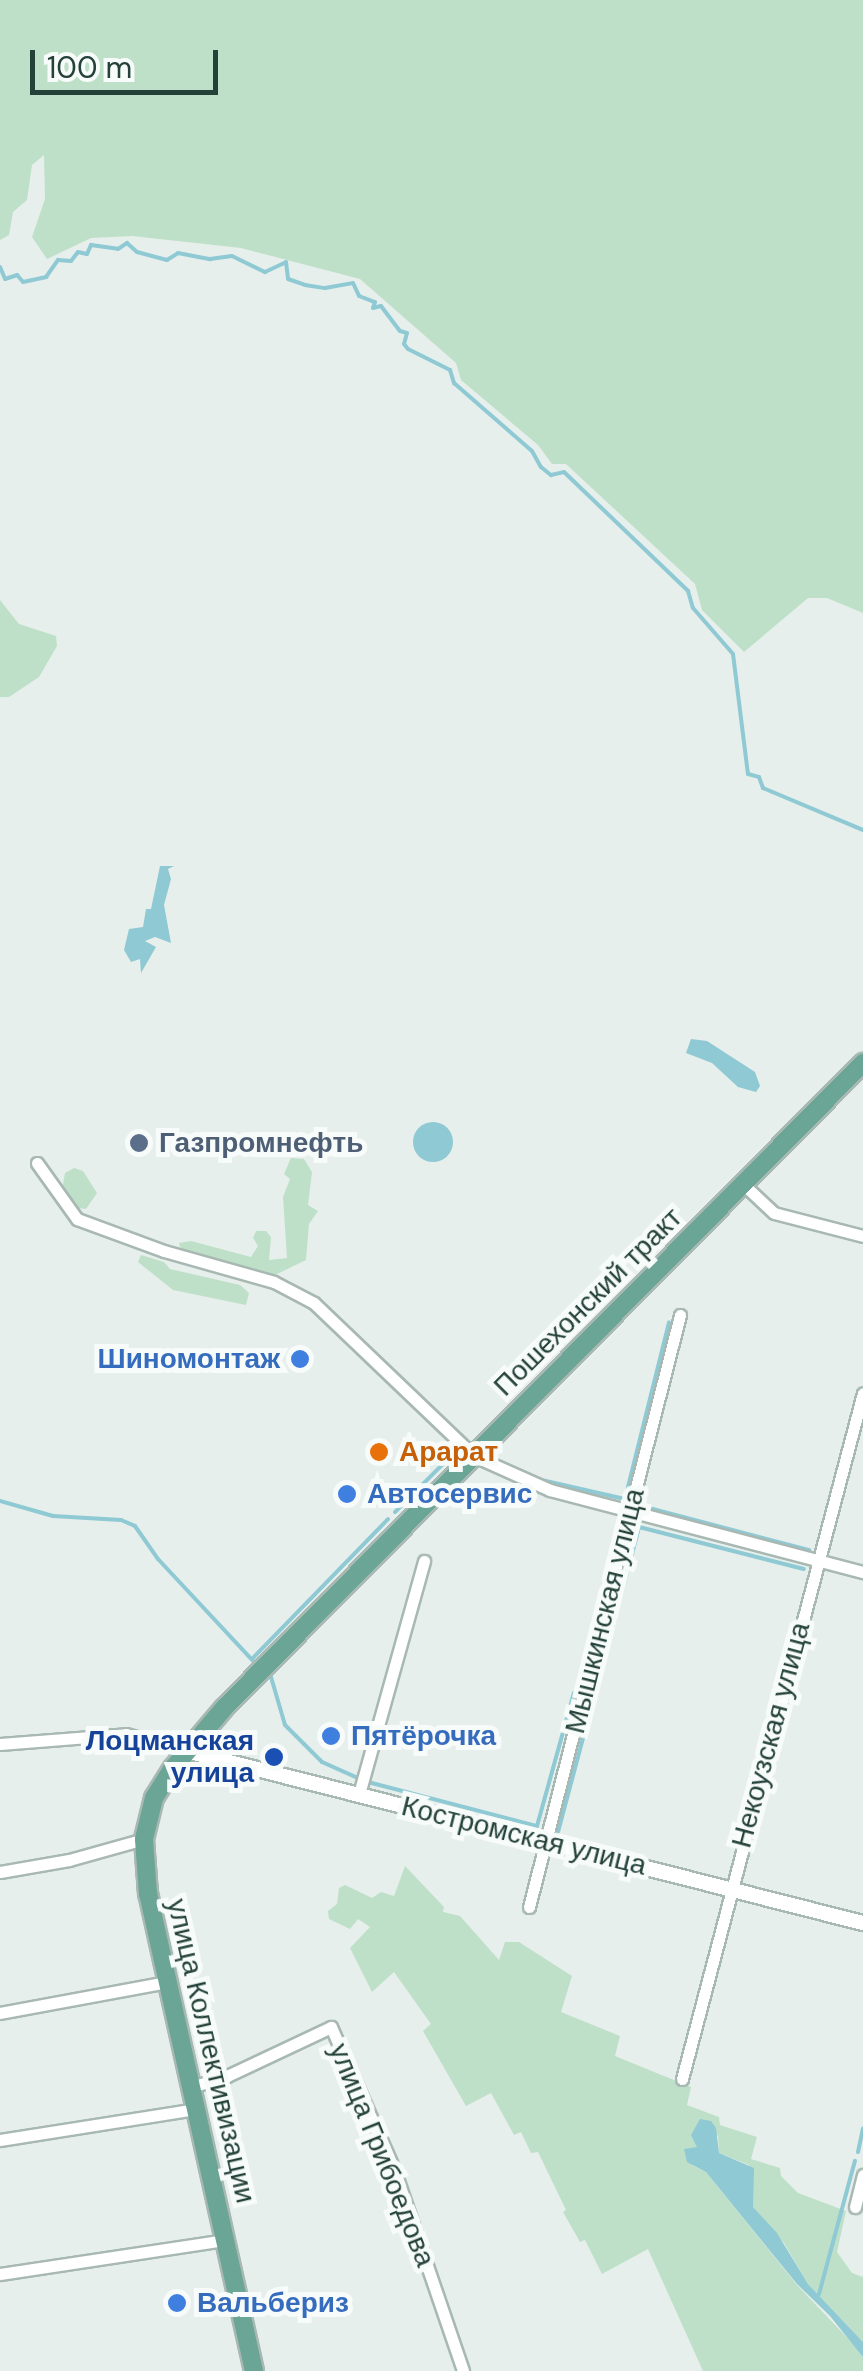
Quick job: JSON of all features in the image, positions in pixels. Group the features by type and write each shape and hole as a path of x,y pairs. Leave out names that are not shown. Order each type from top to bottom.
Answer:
{"main road":[{"name":"Пошехонский тракт","path":"186,1751 863,1063"},
{"name":"улица Коллективизации","path":"186,1751 154,1798 144,1839 148,1894 254,2371"}],"street":[{"path":"37,1163 77,1219 164,1251 274,1282 314,1303 474,1456 535,1485 863,1572"},
{"path":"743,1184 774,1213 863,1236"},
{"name":"Мышкинская улица","path":"528,1907 680,1315"},
{"name":"Некоузская улица","path":"682,2078 863,1393"},
{"path":"359,1794 424,1561"},
{"path":"0,1744 126,1734 186,1751"},
{"name":"Костромская улица","path":"186,1751 863,1923"},
{"path":"0,1872 69,1860 144,1839"},
{"path":"0,2013 167,1982"},
{"name":"улица Грибоедова","path":"191,2087 228,2076 331,2027 376,2124 463,2371"},
{"path":"0,2140 195,2110"},
{"path":"855,2207 863,2175"},
{"path":"0,2274 225,2240"}],"green space":[{"path":"0,0 863,0 863,613 827,598 808,598 744,652 702,610 695,584 566,464 552,464 538,445 461,380 456,363 360,279 241,248 132,236 91,238 47,259 32,237 45,199 44,155 32,165 27,200 13,212 9,235 0,240"},
{"path":"0,600 19,624 56,636 57,646 39,677 9,697 0,697"},
{"path":"291,1158 304,1159 312,1172 308,1205 318,1211 309,1224 306,1260 275,1275 181,1250 179,1243 191,1241 251,1257 258,1246 253,1238 256,1231 266,1231 271,1237 269,1260 287,1258 283,1197 290,1179 284,1174"},
{"path":"74,1168 83,1171 97,1193 86,1209 77,1208 63,1185 65,1173"},
{"path":"141,1255 164,1262 170,1269 240,1285 249,1293 246,1305 173,1290 138,1262"},
{"path":"405,1866 444,1907 443,1912 460,1916 499,1960 505,1942 519,1942 572,1976 561,2012 620,2036 615,2056 691,2087 687,2105 719,2117 720,2125 757,2137 751,2159 780,2168 781,2176 798,2193 846,2211 837,2252 852,2273 863,2277 863,2342 808,2284 784,2243 753,2207 749,2165 719,2153 718,2135 695,2150 692,2165 706,2172 797,2285 857,2348 863,2357 863,2371 703,2371 648,2249 602,2274 585,2240 580,2242 563,2212 566,2210 538,2152 531,2153 521,2132 514,2135 491,2093 466,2106 423,2031 431,2024 394,1972 372,1992 350,1948 370,1927 358,1919 350,1929 329,1919 328,1911 337,1904 339,1888 345,1885 372,1898 381,1892 394,1896"}],"water":[{"path":"160,866 174,866 168,869 171,879 164,905 171,943 155,937 145,941 156,947 141,973 140,959 131,962 124,950 129,929 143,927 146,909 151,909"},
{"path":"691,1039 707,1041 755,1072 760,1086 756,1092 738,1087 712,1063 686,1053"},
{"path":"433,1122 447,1128 453,1142 447,1156 433,1162 419,1156 413,1142 419,1128"},
{"path":"700,2119 711,2121 716,2128 719,2153 754,2168 753,2207 777,2233 808,2284 863,2342 863,2357 830,2316 797,2284 706,2172 687,2162 684,2149 697,2147 691,2135"}],"waterway":[{"path":"0,267 5,279 17,275 23,282 46,277 58,260 71,261 78,252 87,254 91,245 118,249 127,243 137,252 167,260 178,253 210,259 232,256 265,272 286,262 288,279 305,285 325,288 353,283 359,296 375,302 373,308 381,306 400,331 407,333 404,344 408,349 450,370 454,383 532,451 541,467 551,475 564,472 688,591 693,608 733,654 748,774 759,777 763,788 863,830"},
{"path":"537,1479 625,1499 669,1322"},
{"path":"395,1512 443,1464 442,1457"},
{"path":"0,1501 53,1516 121,1520 135,1526 158,1559 253,1661"},
{"path":"645,1507 809,1550"},
{"path":"252,1659 388,1519"},
{"path":"558,1832 639,1527 804,1569"},
{"path":"271,1677 285,1725 322,1762 358,1778"},
{"path":"364,1781 537,1826 574,1693"},
{"path":"858,2152 863,2129"},
{"path":"819,2294 855,2161"}],"place":[{"name":"Газпромнефть","path":"139,1143"},
{"name":"Шиномонтаж","path":"300,1359"},
{"name":"Арарат","path":"379,1452"},
{"name":"Автосервис","path":"347,1494"},
{"name":"Пятёрочка","path":"331,1736"},
{"name":"Лоцманская улица","path":"274,1757"},
{"name":"Вальбериз","path":"177,2303"}]}
